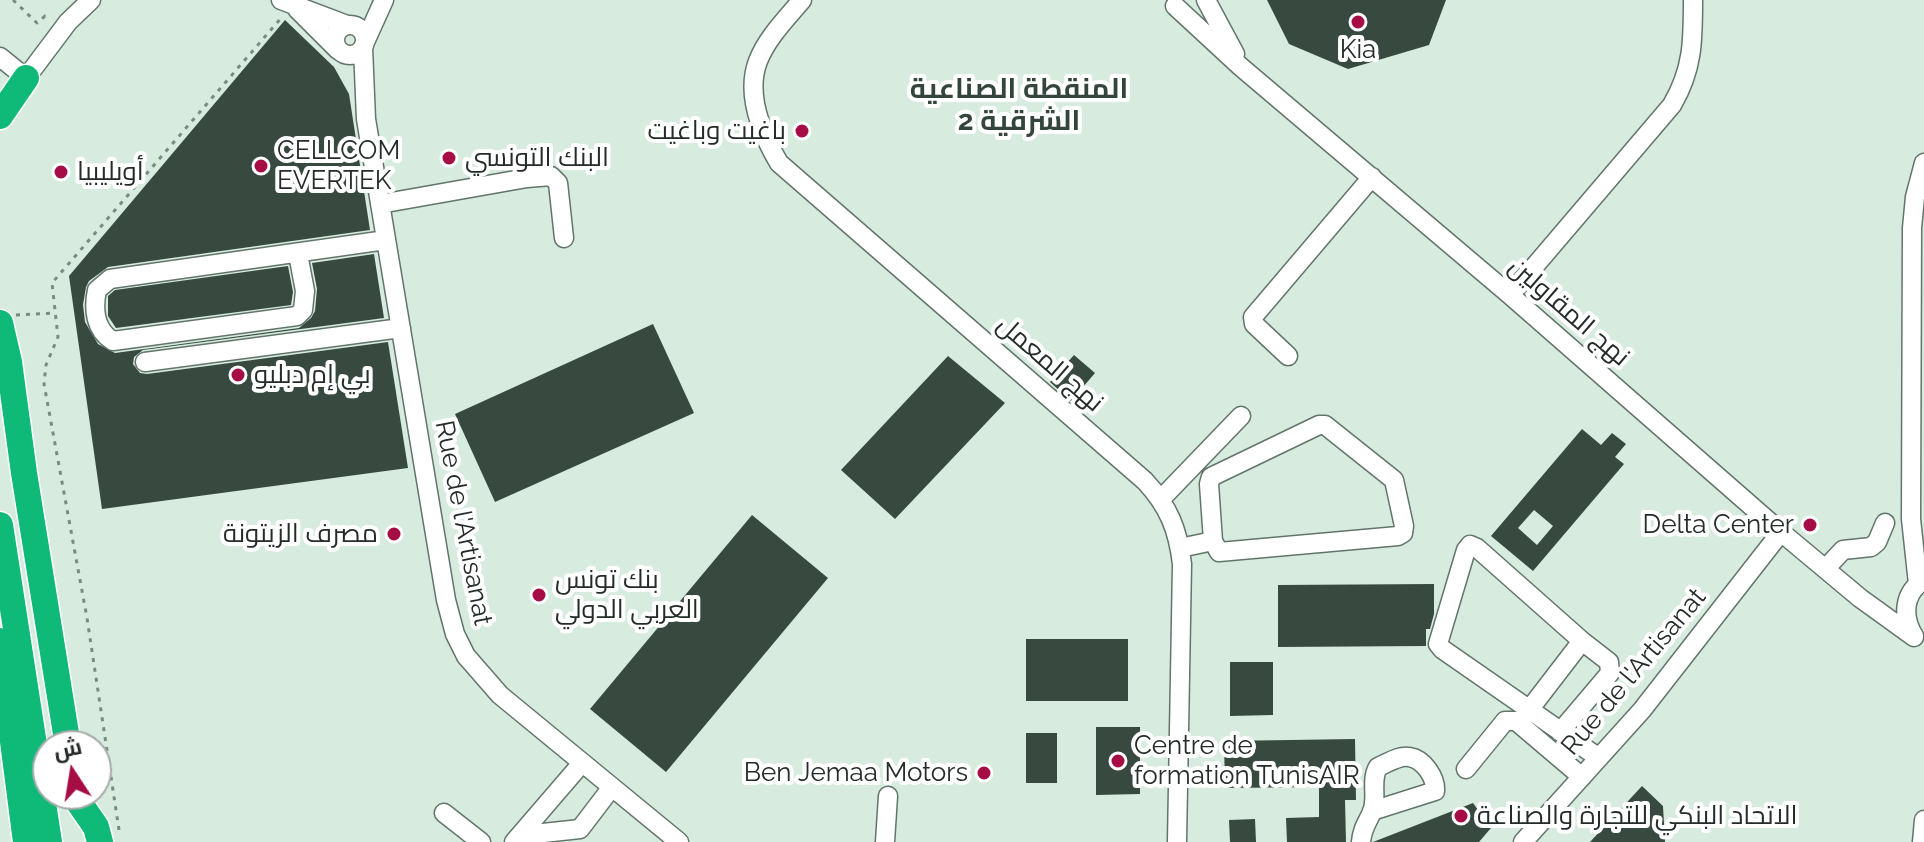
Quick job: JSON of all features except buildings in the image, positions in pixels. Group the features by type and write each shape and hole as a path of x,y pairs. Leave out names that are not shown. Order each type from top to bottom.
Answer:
{"highway":[{"path":"0,116 26,78"},
{"path":"0,323 9,362 65,730"},
{"path":"0,525 49,842"},
{"path":"0,641 26,842"},
{"path":"78,810 81,842"},
{"path":"85,810 96,827 100,842"}],"street":[{"path":"0,57 26,78 62,30 91,0"},
{"path":"341,52 335,38 338,31 351,26 375,0"},
{"name":"Rue de l'Artisanat","path":"384,0 364,45 366,119 446,600 455,634 466,656 500,695 679,842"},
{"name":"نهج المعمل","path":"802,0 768,42 754,73 757,115 765,140 779,163 1115,455 1161,499 1172,519 1180,548 1177,842"},
{"path":"1171,3 1189,6 1196,0"},
{"name":"نهج المقاولين","path":"1206,0 1241,67"},
{"path":"1510,295 1672,105 1683,85 1692,56 1693,0"},
{"name":"نهج المقاولين","path":"1171,3 1241,67 1510,295 1781,532 1860,598 1919,640"},
{"path":"289,4 361,30 364,45 355,54 341,52 289,4"},
{"name":"Rue de l'Artisanat","path":"341,52 366,119"},
{"path":"1919,640 1905,615 1917,586 1911,519 1912,228 1915,197 1924,163"},
{"path":"380,204 551,176 558,183 564,238"},
{"path":"1288,356 1254,324 1253,317 1372,177"},
{"path":"298,254 305,291 303,310 297,316 113,341 104,336 99,327 94,304 97,290 110,279 386,240"},
{"path":"145,362 401,328"},
{"path":"1161,499 1241,416"},
{"path":"1319,425 1325,425 1388,474 1397,486 1404,526 1403,533 1398,536 1219,552 1213,541 1211,477 1319,425"},
{"path":"1825,569 1843,550 1871,547 1877,542 1885,523"},
{"name":"Rue de l'Artisanat","path":"1523,842 1642,710 1781,532"},
{"path":"1180,548 1213,541"},
{"path":"1560,732 1610,673 1609,662 1470,545 1438,644 1560,732 1599,758"},
{"path":"1860,598 1886,598 1917,586"},
{"path":"1529,710 1582,641"},
{"path":"1466,769 1509,720 1516,721 1582,777"},
{"path":"514,842 582,763"},
{"path":"580,829 612,787"},
{"path":"885,842 888,796"},
{"path":"1361,842 1363,825 1372,811"},
{"path":"444,813 481,842"},
{"path":"1922,842 1924,820"},
{"path":"530,842 543,833 580,829 596,842"}],"path":[{"path":"13,0 37,23 45,16 62,30"},
{"path":"121,842 87,618 44,384 46,365 58,337 52,283 203,111 289,4"},
{"path":"37,313 55,313"}],"place":[{"name":"Kia","path":"1358,22"},
{"name":"باغيت وباغيت","path":"802,131"},
{"name":"البنك التونسي","path":"449,158"},
{"name":"CELLCOM EVERTEK","path":"261,166"},
{"name":"أويليبيا","path":"61,172"},
{"name":"بي إم دبليو","path":"238,375"},
{"name":"Delta Center","path":"1810,525"},
{"name":"مصرف الزيتونة","path":"394,534"},
{"name":"بنك تونس العربي الدولي","path":"539,595"},
{"name":"Centre de formation TunisAIR","path":"1118,761"},
{"name":"Ben Jemaa Motors","path":"984,773"},
{"name":"الاتحاد البنكي للتجارة والصناعة","path":"1461,816"}],"district":[{"name":"المنقطة الصناعية الشرقية 2","path":"1019,106"}]}
